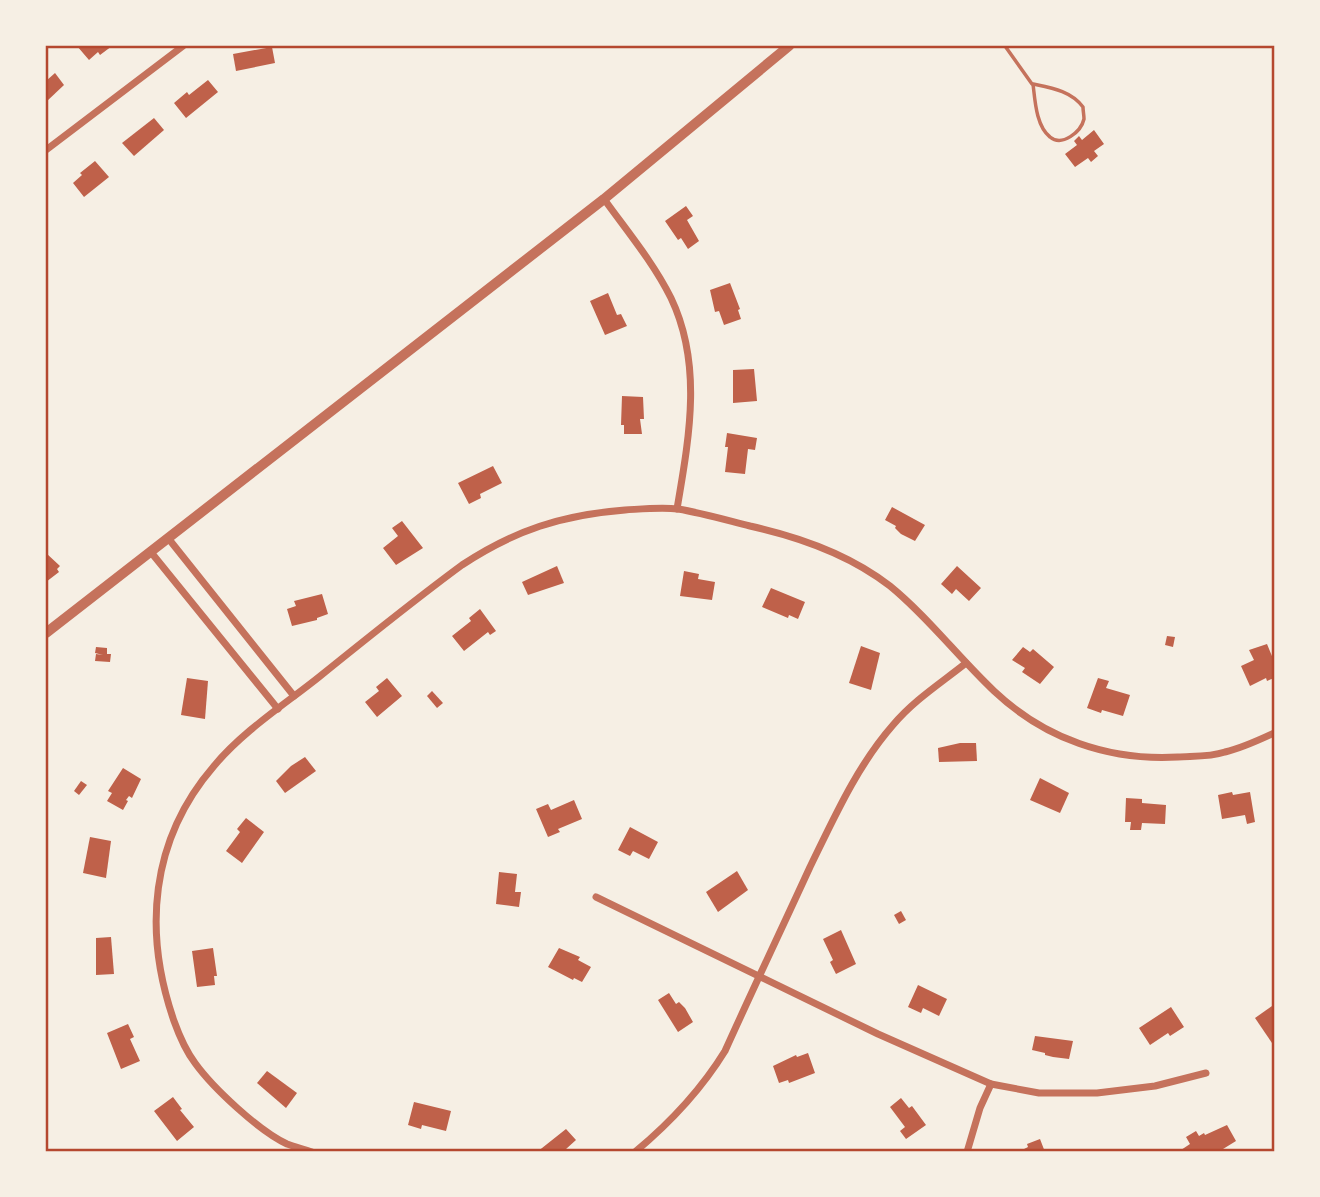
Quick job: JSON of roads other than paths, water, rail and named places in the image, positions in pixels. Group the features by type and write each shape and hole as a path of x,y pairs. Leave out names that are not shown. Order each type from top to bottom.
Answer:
{"street":[{"path":"46,150 183,46"},
{"path":"46,633 604,199 789,46"},
{"path":"604,199 658,275 671,299 687,349 692,392 690,427 677,509"},
{"path":"312,1152 286,1148 240,1109 195,1063 176,1026 164,992 155,940 157,891 165,857 185,808 215,763 255,727 444,578 498,543 531,528 578,515 677,509 790,535 851,561 889,586 915,608 995,692 1037,725 1059,736 1107,752 1145,758 1204,756 1225,752 1275,733"},
{"path":"168,538 295,696"},
{"path":"150,551 278,709"},
{"path":"635,1152 659,1132 708,1077 725,1051 829,829 875,748 892,725 920,698 966,663"},
{"path":"596,897 878,1034 990,1084 1039,1093 1097,1093 1155,1086 1206,1073"},
{"path":"967,1152 990,1084"}],"lane":[{"path":"1005,46 1032,84 1036,108 1044,130 1057,141 1068,139 1084,119 1083,107 1059,89 1032,84"}]}
